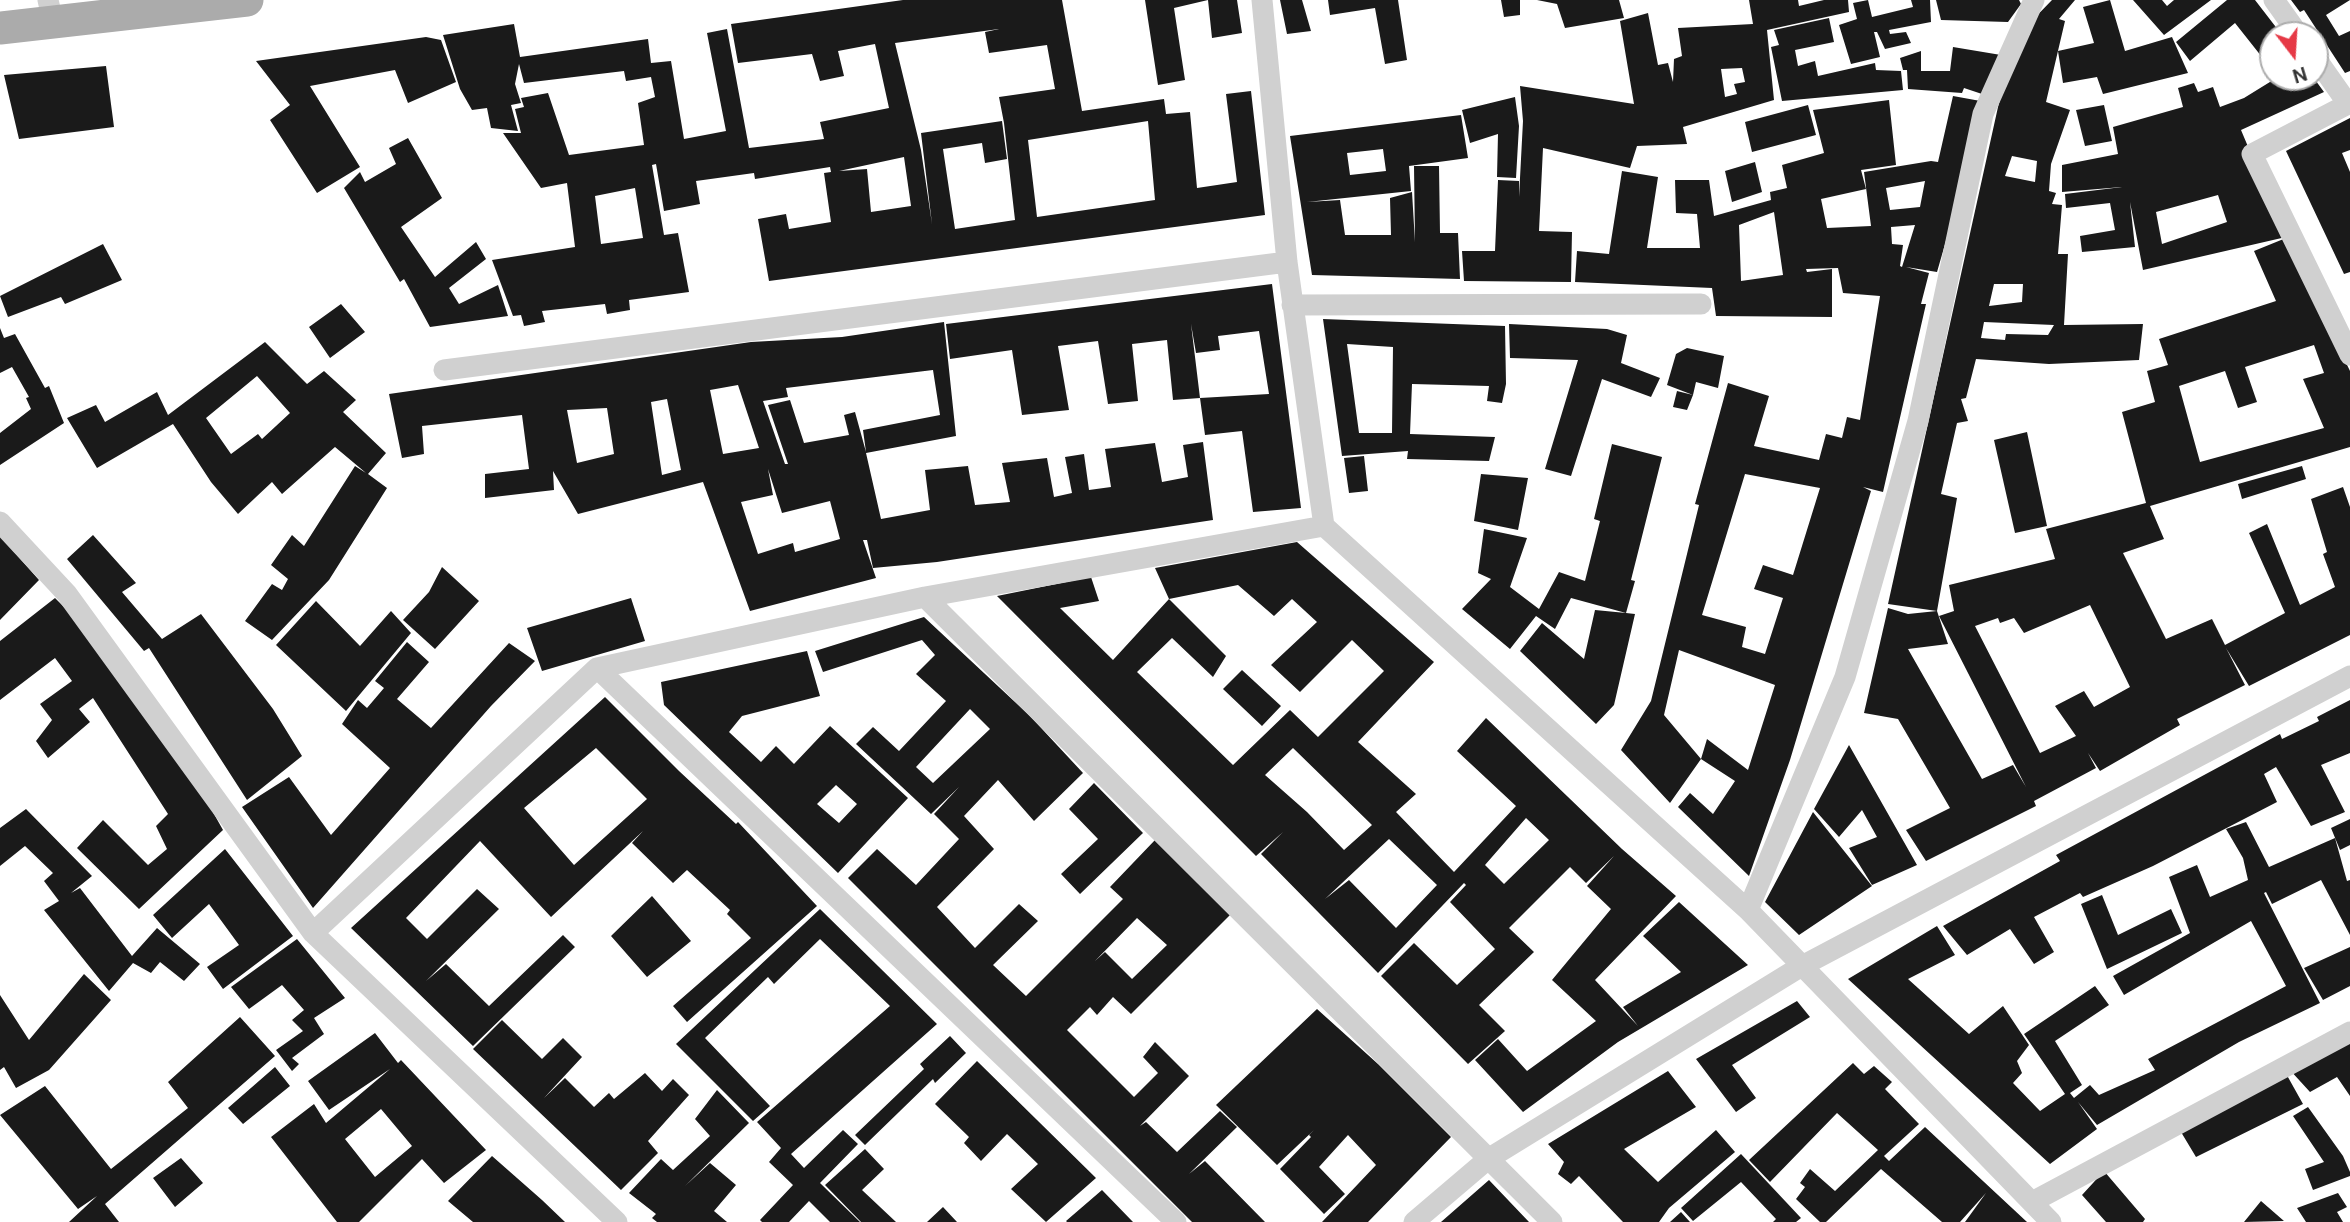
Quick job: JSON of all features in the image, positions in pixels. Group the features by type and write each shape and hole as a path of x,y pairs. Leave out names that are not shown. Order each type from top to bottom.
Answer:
{"main road":[{"path":"0,28 50,11 247,0"}],"street":[{"path":"1262,0 1292,305 1324,526 1748,910 2051,1222"},
{"path":"1748,910 1845,677 1918,421 1983,114 2034,0"},
{"path":"2274,0 2289,21"},
{"path":"2329,76 2349,103 2252,154 2350,355"},
{"path":"444,370 1287,262"},
{"path":"1292,305 1701,304"},
{"path":"0,522 67,594 313,933 617,1222"},
{"path":"313,933 597,668 925,597 1324,526"},
{"path":"925,597 1552,1222"},
{"path":"597,668 1176,1222"},
{"path":"1414,1222 1488,1159 1801,967 2350,676"},
{"path":"2032,1202 2350,1032"}],"building":[{"path":"903,0 1062,0 1082,111 1164,99 1166,114 1190,112 1197,188 1237,182 1226,94 1251,91 1265,215 769,281 758,219 786,214 789,229 831,222 824,173 831,172 830,167 755,179 754,173 696,181 700,204 664,211 656,164 652,165 664,235 678,233 689,292 629,300 630,310 607,314 605,304 542,311 545,322 524,326 521,315 513,316 492,260 575,247 567,183 541,188 503,133 521,133 515,109 524,107 521,98 548,93 569,155 644,145 638,103 655,97 651,77 626,81 624,71 524,83 519,64 515,84 521,103 511,105 518,131 491,128 487,108 472,110 460,89 443,35 514,24 520,57 648,39 651,63 671,61 684,139 726,131 707,33 727,29 749,148 824,139 820,122 889,108 875,44 838,51 844,76 820,81 812,54 738,63 731,24","holes":["999,29 985,32 989,53 1047,45 1055,89 999,97 1015,220 955,229 943,149 982,143 985,163 1007,159 1002,121 921,133 932,224 921,150 895,43","1148,121 1155,200 1037,217 1028,140","904,157 911,206 871,212 867,169 839,171","635,188 643,238 601,244 595,196"]},
{"path":"1145,0 1208,0 1174,8 1185,80 1158,85"},
{"path":"1208,0 1237,0 1242,33 1212,38"},
{"path":"1280,0 1302,0 1311,31 1287,34"},
{"path":"1328,0 1398,0 1407,60 1385,64 1375,8 1330,15"},
{"path":"1501,0 1520,0 1520,15 1504,17"},
{"path":"1537,0 1619,0 1624,18 1565,28 1557,4"},
{"path":"1749,0 1798,0 1799,6 1824,0 1848,0 1849,12 1767,30 1774,100 1683,127 1687,144 1637,146 1630,168 1543,148 1539,231 1572,232 1571,282 1464,281 1462,251 1495,251 1498,180 1519,181 1519,197 1523,121 1520,86 1634,104 1620,21 1648,13 1658,65 1668,63 1673,82 1674,59 1682,56 1678,28 1753,24","holes":["1742,68 1745,82 1734,84 1737,94 1725,97 1721,69"]},
{"path":"1868,0 1872,17 1913,7 1911,0 1930,0 1931,22 1889,30 1890,34 1906,32 1911,43 1885,49 1877,32 1874,32 1880,57 1851,64 1839,25 1857,19 1853,3"},
{"path":"1936,0 2019,0 2021,4 2008,22 1941,20"},
{"path":"2052,0 2075,0 2059,19 2065,21 2046,102 2070,110 2051,164 2049,191 2056,193 2052,204 2062,205 2058,254 2068,254 2064,325 2143,324 2139,360 2049,364 1976,359 1966,398 1961,399 1968,421 1957,423 1941,494 1957,498 1937,611 1888,604 1998,107 2018,35","holes":["2012,156 2037,161 2035,182 2005,176","1994,284 2023,284 2022,302 1989,306","1984,322 2054,325 2048,335 2006,334 2005,340 1981,338"]},
{"path":"2110,0 2125,51 2172,37 2188,73 2103,94 2097,77 2063,83 2058,51 2094,43 2083,7"},
{"path":"2133,0 2162,0 2167,6 2174,0 2211,0 2164,35"},
{"path":"2227,0 2255,0 2271,21 2259,21 2259,53 2235,23 2190,61 2176,42"},
{"path":"2291,0 2350,0 2326,15 2339,36 2350,31 2350,71 2345,73 2329,48 2329,21 2311,21 2304,10 2300,12"},
{"path":"1829,18 1834,42 1795,50 1798,66 1815,61 1818,76 1875,63 1876,70 1901,71 1903,90 1782,101 1771,47 1779,45 1774,30"},
{"path":"426,37 441,40 456,82 408,103 395,70 310,86 360,167 317,193 270,120 290,105 256,61"},
{"path":"1953,47 2001,55 1991,97 1964,88 1962,93 1908,89 1907,70 1903,70 1900,58 1921,51 1921,71 1950,71"},
{"path":"106,66 114,127 19,139 4,75"},
{"path":"2194,83 2198,92 2213,87 2220,107 2259,89 2259,91 2324,92 2241,130 2286,237 2143,270 2130,202 2135,247 2082,252 2080,236 2115,230 2110,203 2066,208 2065,194 2122,187 2062,192 2062,165 2118,154 2113,127 2183,107 2178,88","holes":["2218,195 2227,222 2162,244 2156,212"]},
{"path":"1953,96 1986,102 1937,272 1906,267 1929,273 1921,304 1926,304 1883,492 1863,487 1871,491 1790,760 1749,876 1678,807 1690,793 1713,814 1735,781 1701,759 1670,803 1621,750 1651,701 1699,505 1695,504 1728,383 1769,396 1754,446 1819,460 1826,434 1842,438 1847,417 1860,420 1880,296 1843,293 1838,268 1806,269 1807,272 1832,269 1832,317 1716,316 1712,288 1575,282 1577,251 1609,254 1622,171 1658,177 1647,248 1700,248 1697,214 1676,213 1675,180 1709,180 1714,216 1771,200 1770,192 1787,188 1782,165 1824,153 1813,110 1889,100 1896,165 1861,170 1866,189 1821,199 1827,228 1871,226 1864,172 1938,162","holes":["1925,181 1920,207 1890,210 1886,188","1774,212 1783,275 1741,281 1739,225","1915,225 1902,267 1903,245 1892,244 1891,227","1745,474 1820,488 1793,575 1763,565 1754,589 1783,598 1765,654 1742,647 1746,627 1702,615","1679,650 1775,685 1748,770 1707,739 1701,759 1664,715"]},
{"path":"1515,97 1519,126 1516,178 1497,177 1498,134 1470,143 1462,110"},
{"path":"1808,105 1816,135 1752,152 1745,122"},
{"path":"2104,105 2112,141 2085,146 2076,110"},
{"path":"1461,115 1468,158 1409,166 1411,191 1307,202 1340,200 1345,235 1391,235 1390,198 1412,192 1415,242 1414,166 1439,166 1440,233 1458,233 1460,279 1312,275 1290,136","holes":["1383,149 1386,171 1350,175 1347,153"]},
{"path":"2350,118 2350,150 2342,153 2350,172 2350,272 2344,274 2286,151"},
{"path":"408,138 442,198 401,227 435,277 476,242 486,259 449,288 459,304 498,285 508,316 430,327 404,279 400,282 344,188 360,172 365,182 396,164 389,148"},
{"path":"1755,162 1762,192 1732,202 1725,171"},
{"path":"2286,238 2350,371 2350,447 2150,506 2164,539 2123,553 2166,639 2212,619 2225,645 2285,613 2249,533 2267,524 2300,605 2335,587 2323,554 2327,552 2311,499 2343,487 2350,507 2350,635 2249,686 2226,648 2245,685 2177,719 2180,725 2100,771 2088,753 2096,768 2034,801 2036,806 1926,861 1906,830 1950,808 1898,719 1864,713 1888,608 1908,614 1937,611 1948,644 1908,649 1982,779 2013,765 2026,787 1939,616 1954,611 1949,585 2055,559 2046,529 2146,503 2122,412 2155,402 2147,371 2168,365 2159,339 2276,301 2254,251","holes":["2314,345 2324,373 2303,379 2324,428 2200,462 2179,386 2225,371 2238,408 2257,402 2245,367","2090,605 2130,687 2094,707 2084,691 2055,706 2076,736 2040,753 1975,626 1998,618 2000,623 2014,618 2024,633"]},
{"path":"103,244 122,280 65,304 61,297 8,317 0,296"},
{"path":"1272,284 1301,508 1253,512 1242,431 1205,435 1200,398 1173,400 1167,340 1132,344 1138,401 1108,404 1098,341 1058,346 1069,410 1022,415 1012,350 950,359 946,324","holes":["1191,324 1196,353 1220,350 1218,336 1259,331 1269,394 1200,398"]},
{"path":"341,304 365,332 330,358 309,327"},
{"path":"1323,319 1505,326 1506,384 1502,403 1487,401 1489,386 1412,384 1410,434 1495,437 1489,461 1407,459 1408,451 1342,456","holes":["1347,344 1393,347 1392,433 1359,433"]},
{"path":"944,322 956,436 866,453 881,519 930,510 925,470 968,466 975,505 1010,502 1002,463 1047,458 1054,497 1072,493 1065,457 1084,454 1089,490 1111,487 1105,449 1155,443 1162,482 1188,477 1183,445 1203,442 1213,520 937,562 873,568 867,540 863,540 876,578 750,611 703,482 578,514 553,471 554,490 485,498 485,474 529,469 522,415 422,426 424,454 402,458 389,394 751,342 842,337","holes":["933,370 940,415 863,430 866,452 855,412 844,415 849,435 804,443 790,400 768,405 788,464 785,464 763,401 788,397 786,388","738,385 759,448 723,454 710,390","667,399 681,470 662,475 651,402","607,408 614,454 577,463 567,410","768,469 782,513 830,501 840,539 795,552 793,543 758,554 741,502 773,495"]},
{"path":"1509,324 1607,329 1627,335 1621,363 1660,378 1651,397 1602,379 1571,476 1545,469 1578,360 1510,358"},
{"path":"0,328 4,338 15,334 45,388 49,386 64,423 0,465 0,433 31,409 26,398 29,397 12,367 0,373"},
{"path":"265,342 307,384 324,371 356,400 343,412 386,453 368,474 387,488 329,580 272,640 245,621 272,584 282,590 288,579 271,565 292,535 304,546 355,466 366,473 335,447 282,494 272,482 238,514 211,482 173,424 97,468 67,418 96,405 105,422 157,392 168,415","holes":["257,376 290,413 262,439 258,434 231,454 206,418"]},
{"path":"1687,348 1724,356 1718,388 1696,382 1693,395 1667,385 1676,354"},
{"path":"1677,391 1693,395 1687,410 1673,407"},
{"path":"2027,432 2047,526 2015,533 1994,440"},
{"path":"1612,444 1662,457 1631,580 1635,581 1626,613 1571,598 1555,629 1536,616 1510,649 1462,609 1491,579 1478,573 1484,529 1527,538 1510,587 1539,609 1559,572 1585,581 1600,521 1594,519"},
{"path":"1364,456 1368,491 1349,493 1344,458"},
{"path":"2302,466 2306,479 2242,499 2238,484"},
{"path":"1481,474 1528,478 1518,530 1474,521"},
{"path":"93,535 136,583 122,592 162,639 201,614 273,709 302,756 247,800 149,648 144,651 67,559"},
{"path":"0,536 39,580 0,620"},
{"path":"1297,542 1434,662 1358,742 1416,794 1396,812 1454,872 1516,806 1457,751 1486,718 1622,849 1676,896 1595,980 1638,1026 1623,1007 1681,972 1643,936 1679,902 1748,965 1618,1042 1523,1112 1475,1060 1498,1039 1527,1071 1596,1021 1552,980 1611,909 1587,886 1614,856 1586,883 1570,867 1509,928 1534,952 1479,1005 1505,1031 1468,1064 1381,976 1414,943 1457,985 1495,949 1450,902 1466,885 1464,883 1378,973 1261,854 1283,832 1256,856 997,596 1091,577 1099,601 1060,608 1113,660 1169,599 1155,568","holes":["1238,585 1274,616 1292,599 1317,622 1271,665 1300,692 1352,640 1384,671 1318,737 1290,710 1233,765 1137,672 1172,638 1213,677 1226,656 1169,599","1293,748 1372,825 1344,850 1265,775","1526,818 1549,840 1504,884 1485,865","1389,839 1437,885 1396,928 1349,880 1325,899"]},
{"path":"442,567 479,601 435,649 403,620 429,592"},
{"path":"55,598 71,614 178,750 223,830 139,909 77,848 103,820 148,865 167,849 156,826 168,814 93,698 79,709 90,722 48,758 36,741 52,720 40,704 72,681 55,658 0,700 0,641"},
{"path":"631,598 645,641 542,671 527,628"},
{"path":"316,601 360,646 391,611 411,633 346,711 276,645"},
{"path":"1595,610 1635,614 1614,705 1596,724 1520,651 1542,623 1584,659"},
{"path":"924,617 1030,716 1083,773 1034,821 998,780 964,816 994,849 937,907 975,948 1019,904 1038,921 993,965 1026,996 1123,899 1110,887 1155,840 1231,914 1131,1014 1113,997 1097,1015 1090,1007 1067,1030 1134,1097 1158,1073 1143,1057 1155,1042 1189,1076 1140,1126 1146,1122 1177,1152 1220,1111 1237,1127 1189,1174 1205,1161 1265,1222 1192,1222 848,878 877,849 916,885 959,839 934,814 959,787 931,814 856,744 873,727 899,751 946,701 916,674 935,655 922,640 823,672 815,651","holes":["970,709 990,729 933,783 916,767","1137,918 1167,945 1132,979 1105,952 1095,961"]},
{"path":"407,642 429,662 397,699 431,728 509,643 535,661 491,706 313,908 242,807 289,777 331,835 390,768 342,724 358,700 367,708 384,688 375,681"},
{"path":"807,651 820,696 742,716 729,732 761,762 776,746 794,764 830,726 908,798 838,873 664,705 661,682","holes":["836,785 857,804 839,823 817,804"]},
{"path":"1242,670 1281,706 1262,726 1223,689"},
{"path":"605,697 679,771 736,824 738,822 817,906 687,1022 673,1006 751,938 727,914 730,910 687,870 673,883 632,843 643,831 551,917 480,841 406,918 427,939 477,889 499,909 426,981 446,964 489,1006 563,935 575,947 473,1046 351,928","holes":["596,748 647,799 574,865 524,808"]},
{"path":"2350,700 2350,753 2321,765 2345,812 2311,826 2276,767 2264,774 2277,802 2153,866 2083,897 2080,893 2034,917 2054,952 2034,964 2010,929 1967,955 1943,926 2060,861 2056,855 2280,734 2282,739 2319,721 2317,717"},
{"path":"1849,745 1917,865 1872,885 1849,848 1877,837 1862,810 1839,837 1814,809"},
{"path":"1094,783 1143,833 1080,894 1061,874 1098,839 1069,809"},
{"path":"26,809 92,876 71,893 80,888 132,956 157,928 200,964 184,981 160,962 151,973 133,963 109,991 44,910 59,901 44,881 53,873 25,846 0,866 0,828"},
{"path":"1813,812 1872,886 1799,935 1765,902"},
{"path":"2350,819 2350,845 2340,850 2331,828"},
{"path":"2246,822 2269,867 2335,838 2347,881 2350,880 2350,935 2321,880 2272,904 2266,892 2264,893 2320,1003 2239,1042 2097,1125 2078,1102 2097,1129 2050,1164 1848,979 1937,926 1955,955 1908,979 1969,1034 2003,1006 2029,1045 2017,1061 2022,1073 2013,1083 2040,1111 2065,1094 2024,1034 2095,986 2109,1005 2055,1041 2082,1085 2070,1093 2074,1098 2090,1085 2099,1095 2155,1070 2148,1059 2286,986 2251,921 2124,995 2113,976 2190,933 2169,877 2197,865 2210,897 2248,880 2243,858 2226,829"},
{"path":"225,849 293,936 223,989 207,967 239,945 209,904 172,938 153,915"},
{"path":"2102,895 2118,935 2171,909 2182,933 2107,969 2081,904"},
{"path":"652,896 691,941 647,977 611,936"},
{"path":"820,909 937,1024 791,1154 804,1168 843,1130 858,1144 820,1183 860,1222 830,1222 809,1201 789,1222 762,1222 760,1220 793,1185 769,1162 781,1148 757,1122 890,1006 820,939 774,984 768,977 705,1038 770,1106 753,1121 676,1044"},
{"path":"297,939 345,998 314,1018 324,1034 292,1058 299,1064 292,1071 276,1050 303,1031 292,1020 304,1010 282,985 249,1009 231,987"},
{"path":"2350,947 2350,986 2323,1000 2304,968"},
{"path":"84,974 111,1000 49,1070 16,1088 4,1067 0,1070 0,995 29,1040"},
{"path":"1797,1001 1810,1017 1732,1065 1756,1098 1736,1112 1696,1059"},
{"path":"1317,1009 1378,1064 1451,1137 1368,1222 1322,1222 1376,1165 1348,1135 1319,1167 1345,1194 1324,1214 1280,1169 1311,1137 1309,1135 1314,1130 1277,1165 1216,1105"},
{"path":"240,1017 275,1056 105,1204 119,1222 69,1222 97,1196 78,1209 0,1115 45,1086 111,1169 188,1108 168,1082"},
{"path":"502,1020 542,1059 563,1038 582,1057 544,1098 565,1078 594,1107 609,1093 614,1099 645,1073 662,1091 673,1079 689,1095 648,1141 658,1153 621,1190 473,1049"},
{"path":"375,1033 398,1063 401,1060 486,1150 444,1183 422,1159 359,1222 337,1222 271,1137 314,1104 326,1123 390,1069 329,1110 308,1081","holes":["381,1109 412,1146 375,1177 345,1139"]},
{"path":"950,1036 966,1053 935,1083 933,1079 865,1145 855,1135 924,1069 920,1064"},
{"path":"2350,1036 2350,1096 2337,1077 2310,1092 2289,1069"},
{"path":"977,1061 1096,1178 1046,1222 1011,1189 1038,1164 1007,1134 981,1161 964,1143 969,1137 935,1104"},
{"path":"1853,1063 1864,1074 1874,1066 1892,1082 1885,1089 1919,1124 1884,1156 1889,1161 1925,1127 2027,1222 1965,1222 1986,1193 1960,1222 1942,1222 1881,1169 1826,1222 1820,1222 1796,1199 1805,1187 1800,1183 1810,1169 1835,1191 1878,1150 1837,1113 1770,1182 1749,1160"},
{"path":"275,1067 290,1086 243,1124 228,1108"},
{"path":"2284,1070 2303,1104 2196,1157 2178,1127"},
{"path":"1668,1071 1696,1107 1624,1149 1658,1182 1716,1130 1735,1152 1669,1208 1659,1222 1623,1222 1579,1176 1571,1184 1558,1174 1564,1162 1548,1144"},
{"path":"717,1090 749,1123 685,1186 710,1163 736,1185 714,1211 727,1222 657,1222 652,1218 656,1214 629,1193 661,1159 673,1170 710,1136 695,1119"},
{"path":"2308,1107 2343,1156 2350,1172 2350,1176 2313,1190 2305,1169 2324,1162 2293,1116"},
{"path":"865,1149 884,1169 862,1190 896,1222 861,1222 825,1185"},
{"path":"1741,1154 1801,1218 1796,1222 1773,1222 1776,1219 1741,1182 1693,1221 1681,1208"},
{"path":"492,1156 565,1222 473,1222 448,1201"},
{"path":"181,1158 203,1183 175,1207 153,1178"},
{"path":"2104,1171 2145,1219 2143,1222 2106,1222 2082,1195"},
{"path":"1489,1180 1529,1222 1441,1222"},
{"path":"1102,1190 1133,1222 1066,1221"},
{"path":"2338,1193 2347,1207 2337,1212 2343,1222 2306,1222 2297,1208"},
{"path":"2261,1201 2284,1221 2244,1222"},
{"path":"943,1207 957,1222 927,1222"},
{"path":"1681,1212 1690,1222 1670,1222"}]}
